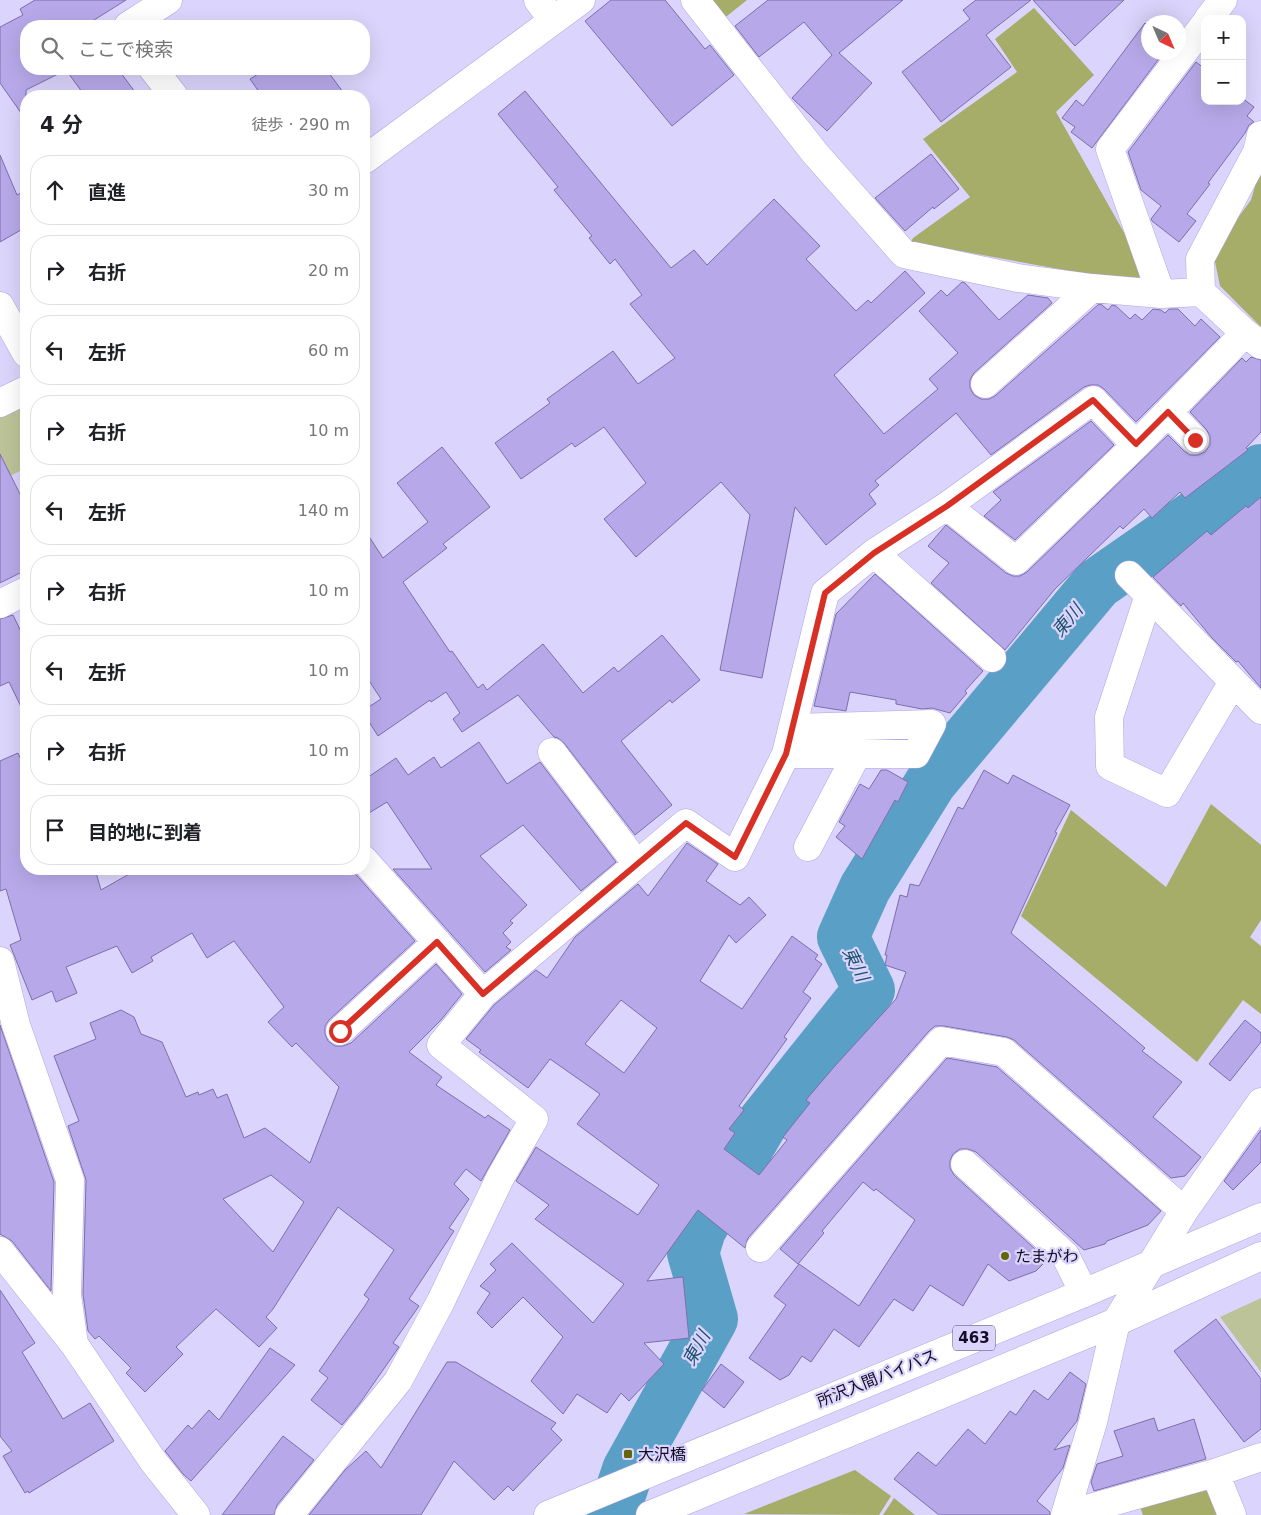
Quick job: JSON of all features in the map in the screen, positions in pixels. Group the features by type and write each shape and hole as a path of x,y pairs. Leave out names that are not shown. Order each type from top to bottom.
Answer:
{"main road":[{"path":"137,20 168,0"},
{"path":"370,155 546,10 581,0"},
{"path":"695,0 814,152 904,254 1018,278 1092,288 1161,294 1201,292 1253,339 1168,412 1016,560 947,506"},
{"path":"1211,15 1223,0"},
{"path":"1161,294 1110,149 1201,29"},
{"path":"158,75 169,90"},
{"path":"1201,292 1200,259 1257,152 1261,135"},
{"path":"984,384 1092,288"},
{"path":"0,306 20,342"},
{"path":"0,402 20,393"},
{"path":"289,1515 398,1381 440,1303 500,1178 534,1119 441,1046 483,994 686,823 735,857 786,754 825,593 874,553 947,506 1093,400 1136,444"},
{"path":"1168,412 1195,440"},
{"path":"874,553 992,658"},
{"path":"1129,575 1261,710"},
{"path":"0,604 20,594"},
{"path":"1149,595 1109,717 1110,766 1167,793 1234,682"},
{"path":"786,754 916,754 932,724 792,728"},
{"path":"552,752 637,864"},
{"path":"808,847 857,754"},
{"path":"370,867 483,994"},
{"path":"340,1031 437,942"},
{"path":"0,961 16,1025 70,1180 67,1295 74,1344"},
{"path":"760,1248 940,1041 1004,1052 1184,1210"},
{"path":"1065,1515 1093,1422 1116,1322 1184,1210 1261,1102"},
{"path":"965,1164 1065,1255 1084,1293"},
{"name":"所沢入間バイパス","path":"548,1515 1084,1293 1261,1217"},
{"path":"0,1251 74,1344 153,1460 196,1515"},
{"name":"463","path":"658,1512 1116,1322 1261,1256"},
{"path":"1065,1515 1215,1473 1261,1457"},
{"path":"1215,1473 1232,1515"}],"green space":[{"path":"702,0 747,0 722,20"},
{"path":"1034,8 1094,75 1056,112 1144,268 1136,283 911,242 913,238 970,197 923,139 1017,72 995,39"},
{"path":"1261,166 1261,327 1220,286 1213,252 1251,200"},
{"path":"20,402 20,471 0,481 0,412"},
{"path":"1211,804 1261,845 1261,920 1250,937 1261,946 1261,1014 1243,1000 1197,1062 1021,916 1071,810 1166,887"},
{"path":"1261,1298 1261,1372 1220,1317"},
{"path":"855,1470 891,1496 879,1515 744,1514"},
{"path":"1212,1487 1221,1515 1143,1515 1140,1507"},
{"path":"894,1498 915,1515 883,1515"}],"building":[{"path":"35,0 126,0 94,20 20,20 20,75 56,75 26,90 20,90 20,111 0,83 0,27 23,15 20,9"},
{"path":"611,0 665,0 705,49 710,45 734,75 672,126 585,21"},
{"path":"768,0 903,0 839,53 872,83 827,131 792,98 832,55 804,22 759,57 735,26"},
{"path":"976,0 1031,0 986,35 1011,67 941,122 902,72 970,19 963,10"},
{"path":"1033,0 1124,0 1075,46"},
{"path":"1141,28 1141,60 1158,60 1092,148 1071,132 1075,127 1062,118 1076,100 1083,106"},
{"path":"1196,62 1201,66 1201,105 1246,105 1246,101 1254,107 1247,116 1254,122 1249,125 1208,183 1210,184 1187,214 1196,221 1179,242 1152,221 1151,219 1161,206 1141,190 1128,152"},
{"path":"70,75 122,75 134,90 81,90"},
{"path":"256,75 330,75 342,90 258,90 250,79"},
{"path":"525,91 671,268 694,250 707,265 774,199 820,246 806,259 856,311 868,300 871,303 905,271 925,293 834,375 884,434 938,389 929,379 958,353 919,311 941,290 947,296 962,282 999,320 1028,295 1048,298 1052,303 974,373 970,380 970,388 974,395 981,399 989,399 995,396 1099,304 1108,310 1112,305 1116,306 1130,319 1135,314 1142,320 1153,309 1161,310 1165,313 1169,309 1178,309 1195,326 1201,319 1220,337 1136,422 1104,389 1098,385 1090,385 1084,387 991,455 956,413 875,481 879,485 869,494 876,504 826,545 795,507 762,678 720,670 750,515 721,482 636,557 604,519 646,483 604,427 575,447 572,443 521,479 495,443 550,403 547,399 613,351 638,384 675,358 630,304 642,295 615,259 610,264 589,238 592,236 554,190 558,187 498,114"},
{"path":"931,154 959,189 934,209 933,207 905,231 875,198"},
{"path":"0,155 17,195 20,193 20,230 0,242"},
{"path":"1251,357 1261,360 1261,432 1246,448 1248,450 1185,498 1180,492 1152,518 1144,509 1123,529 1120,526 1055,589 1005,650 931,583 949,563 928,546 946,525 1006,573 1020,576 1027,572 1168,435 1190,455 1198,455 1205,452 1210,445 1210,436 1190,412 1242,358 1246,362"},
{"path":"1091,421 1114,445 1015,540 984,516 1001,500 993,492"},
{"path":"442,447 490,507 443,544 447,548 403,582 450,652 452,651 478,688 483,684 487,690 543,644 583,693 614,667 618,672 662,635 700,680 672,703 670,700 621,741 672,805 635,835 564,743 554,737 518,695 462,732 453,719 460,713 446,692 431,702 430,700 378,736 370,723 370,706 381,699 370,682 370,538 383,558 428,522 397,483"},
{"path":"0,454 20,494 20,573 0,583"},
{"path":"1261,497 1261,688 1238,661 1236,662 1212,638 1183,603 1181,606 1153,577 1207,531 1211,535 1246,506 1248,508"},
{"path":"875,574 983,671 965,691 967,693 950,713 932,708 922,709 896,704 896,700 850,692 846,711 814,706 836,614"},
{"path":"13,615 20,630 20,705 9,682 0,686 0,619"},
{"path":"479,742 507,784 540,762 616,862 581,891 523,825 480,856 527,905 510,921 513,923 503,933 511,942 506,947 511,950 485,972 393,869 432,869 387,802 370,812 370,776 396,758 408,775 434,757 441,768"},
{"path":"18,753 20,758 20,875 97,875 101,890 127,875 356,875 415,941 329,1020 325,1026 325,1034 328,1041 335,1046 351,1043 436,964 462,994 441,1020 409,1052 442,1077 436,1085 485,1118 488,1115 510,1130 481,1181 466,1169 454,1184 469,1199 449,1228 454,1231 409,1299 419,1306 393,1343 399,1347 360,1403 342,1425 311,1400 328,1378 319,1371 369,1299 364,1295 394,1250 338,1207 266,1317 277,1328 259,1347 216,1309 176,1347 183,1354 145,1392 126,1373 131,1368 99,1336 95,1339 88,1331 83,1294 86,1180 68,1126 79,1121 54,1056 96,1039 90,1023 121,1010 134,1017 141,1034 162,1042 186,1097 198,1092 199,1095 213,1089 217,1098 227,1094 244,1138 265,1128 310,1163 339,1087 296,1043 292,1047 268,1022 284,1007 234,941 207,958 192,933 151,957 153,961 132,973 117,946 66,967 77,993 56,1002 52,991 32,1000 10,945 21,940 6,889 0,891 0,761","holes":["271,1175 304,1202 273,1252 223,1199"]},
{"path":"881,770 887,770 908,782 898,802 895,800 862,859 836,837 845,826 839,822 860,784 869,789"},
{"path":"984,770 1008,784 1013,775 1070,805 1055,832 1057,833 1011,933 1145,1048 1142,1051 1182,1082 1153,1117 1201,1157 1185,1176 1171,1178 1014,1040 1007,1037 935,1026 748,1238 745,1248 698,1210 647,1281 683,1277 689,1338 644,1343 664,1364 629,1401 621,1393 607,1413 577,1394 563,1414 531,1381 563,1337 523,1297 492,1328 477,1313 490,1293 480,1286 496,1270 490,1264 512,1243 593,1323 624,1284 535,1219 549,1205 516,1181 536,1147 638,1215 659,1185 577,1124 600,1094 550,1059 528,1088 479,1052 481,1050 466,1039 494,1005 536,970 547,978 575,937 638,884 648,896 687,843 718,864 706,881 740,905 749,897 766,915 736,943 729,935 700,981 742,1009 792,936 818,955 815,959 822,964 803,992 811,998 784,1037 787,1039 739,1106 744,1110 729,1129 735,1133 724,1149 759,1175 787,1140 783,1137 810,1103 806,1100 896,999 906,972 885,965 887,955 885,955 900,895 907,897 910,884 919,886 958,807 963,809","holes":["621,1000 657,1028 624,1073 585,1044"]},
{"path":"1245,1020 1261,1033 1261,1042 1230,1081 1209,1064"},
{"path":"0,1025 54,1182 51,1291 12,1241 0,1234"},
{"path":"947,1058 997,1067 1161,1211 1148,1225 1107,1241 1105,1244 1084,1250 976,1152 960,1149 953,1154 950,1161 950,1168 954,1175 1047,1260 1036,1271 1009,1281 988,1264 963,1306 930,1285 913,1311 894,1299 859,1347 834,1329 811,1362 802,1356 789,1375 780,1380 749,1358 786,1305 774,1296 799,1264 859,1306 915,1220 876,1189 874,1191 863,1182 822,1231 824,1233 798,1264 780,1249"},
{"path":"1261,1130 1261,1162 1233,1190 1224,1181"},
{"path":"0,1290 35,1343 22,1352 63,1419 90,1403 114,1441 29,1493 28,1491 25,1493 3,1456 12,1451 0,1436"},
{"path":"1216,1319 1261,1379 1261,1429 1244,1442 1174,1351"},
{"path":"270,1348 295,1365 191,1481 165,1451 188,1425 192,1429 209,1410 219,1420"},
{"path":"447,1362 456,1362 556,1423 551,1429 562,1440 513,1491 508,1486 494,1500 454,1461 421,1515 309,1515 345,1470 366,1451 381,1468"},
{"path":"721,1364 744,1382 724,1408 702,1390"},
{"path":"1070,1372 1086,1384 1077,1421 1054,1450 1070,1445 1063,1468 1037,1501 1050,1512 1050,1515 939,1515 894,1479 918,1452 936,1466 968,1429 985,1444 1010,1411 1016,1415 1034,1390 1048,1400"},
{"path":"1154,1418 1158,1431 1194,1419 1206,1459 1094,1491 1091,1482 1097,1464 1123,1456 1114,1431"},
{"path":"283,1436 314,1460 277,1505 274,1515 222,1515"}],"waterway":[{"name":"東川","path":"613,1515 628,1470 712,1319 693,1253 700,1230 761,1125 869,990 843,937 865,888 931,782 1097,584 1261,470"}],"place":[{"name":"たまがわ","path":"1005,1256"},
{"name":"大沢橋","path":"628,1454"}],"route":[{"path":"340,1031 437,942 483,994 686,823 735,857 785,759 825,593 874,553 947,506 1093,400 1136,444 1168,412 1195,440"}]}
